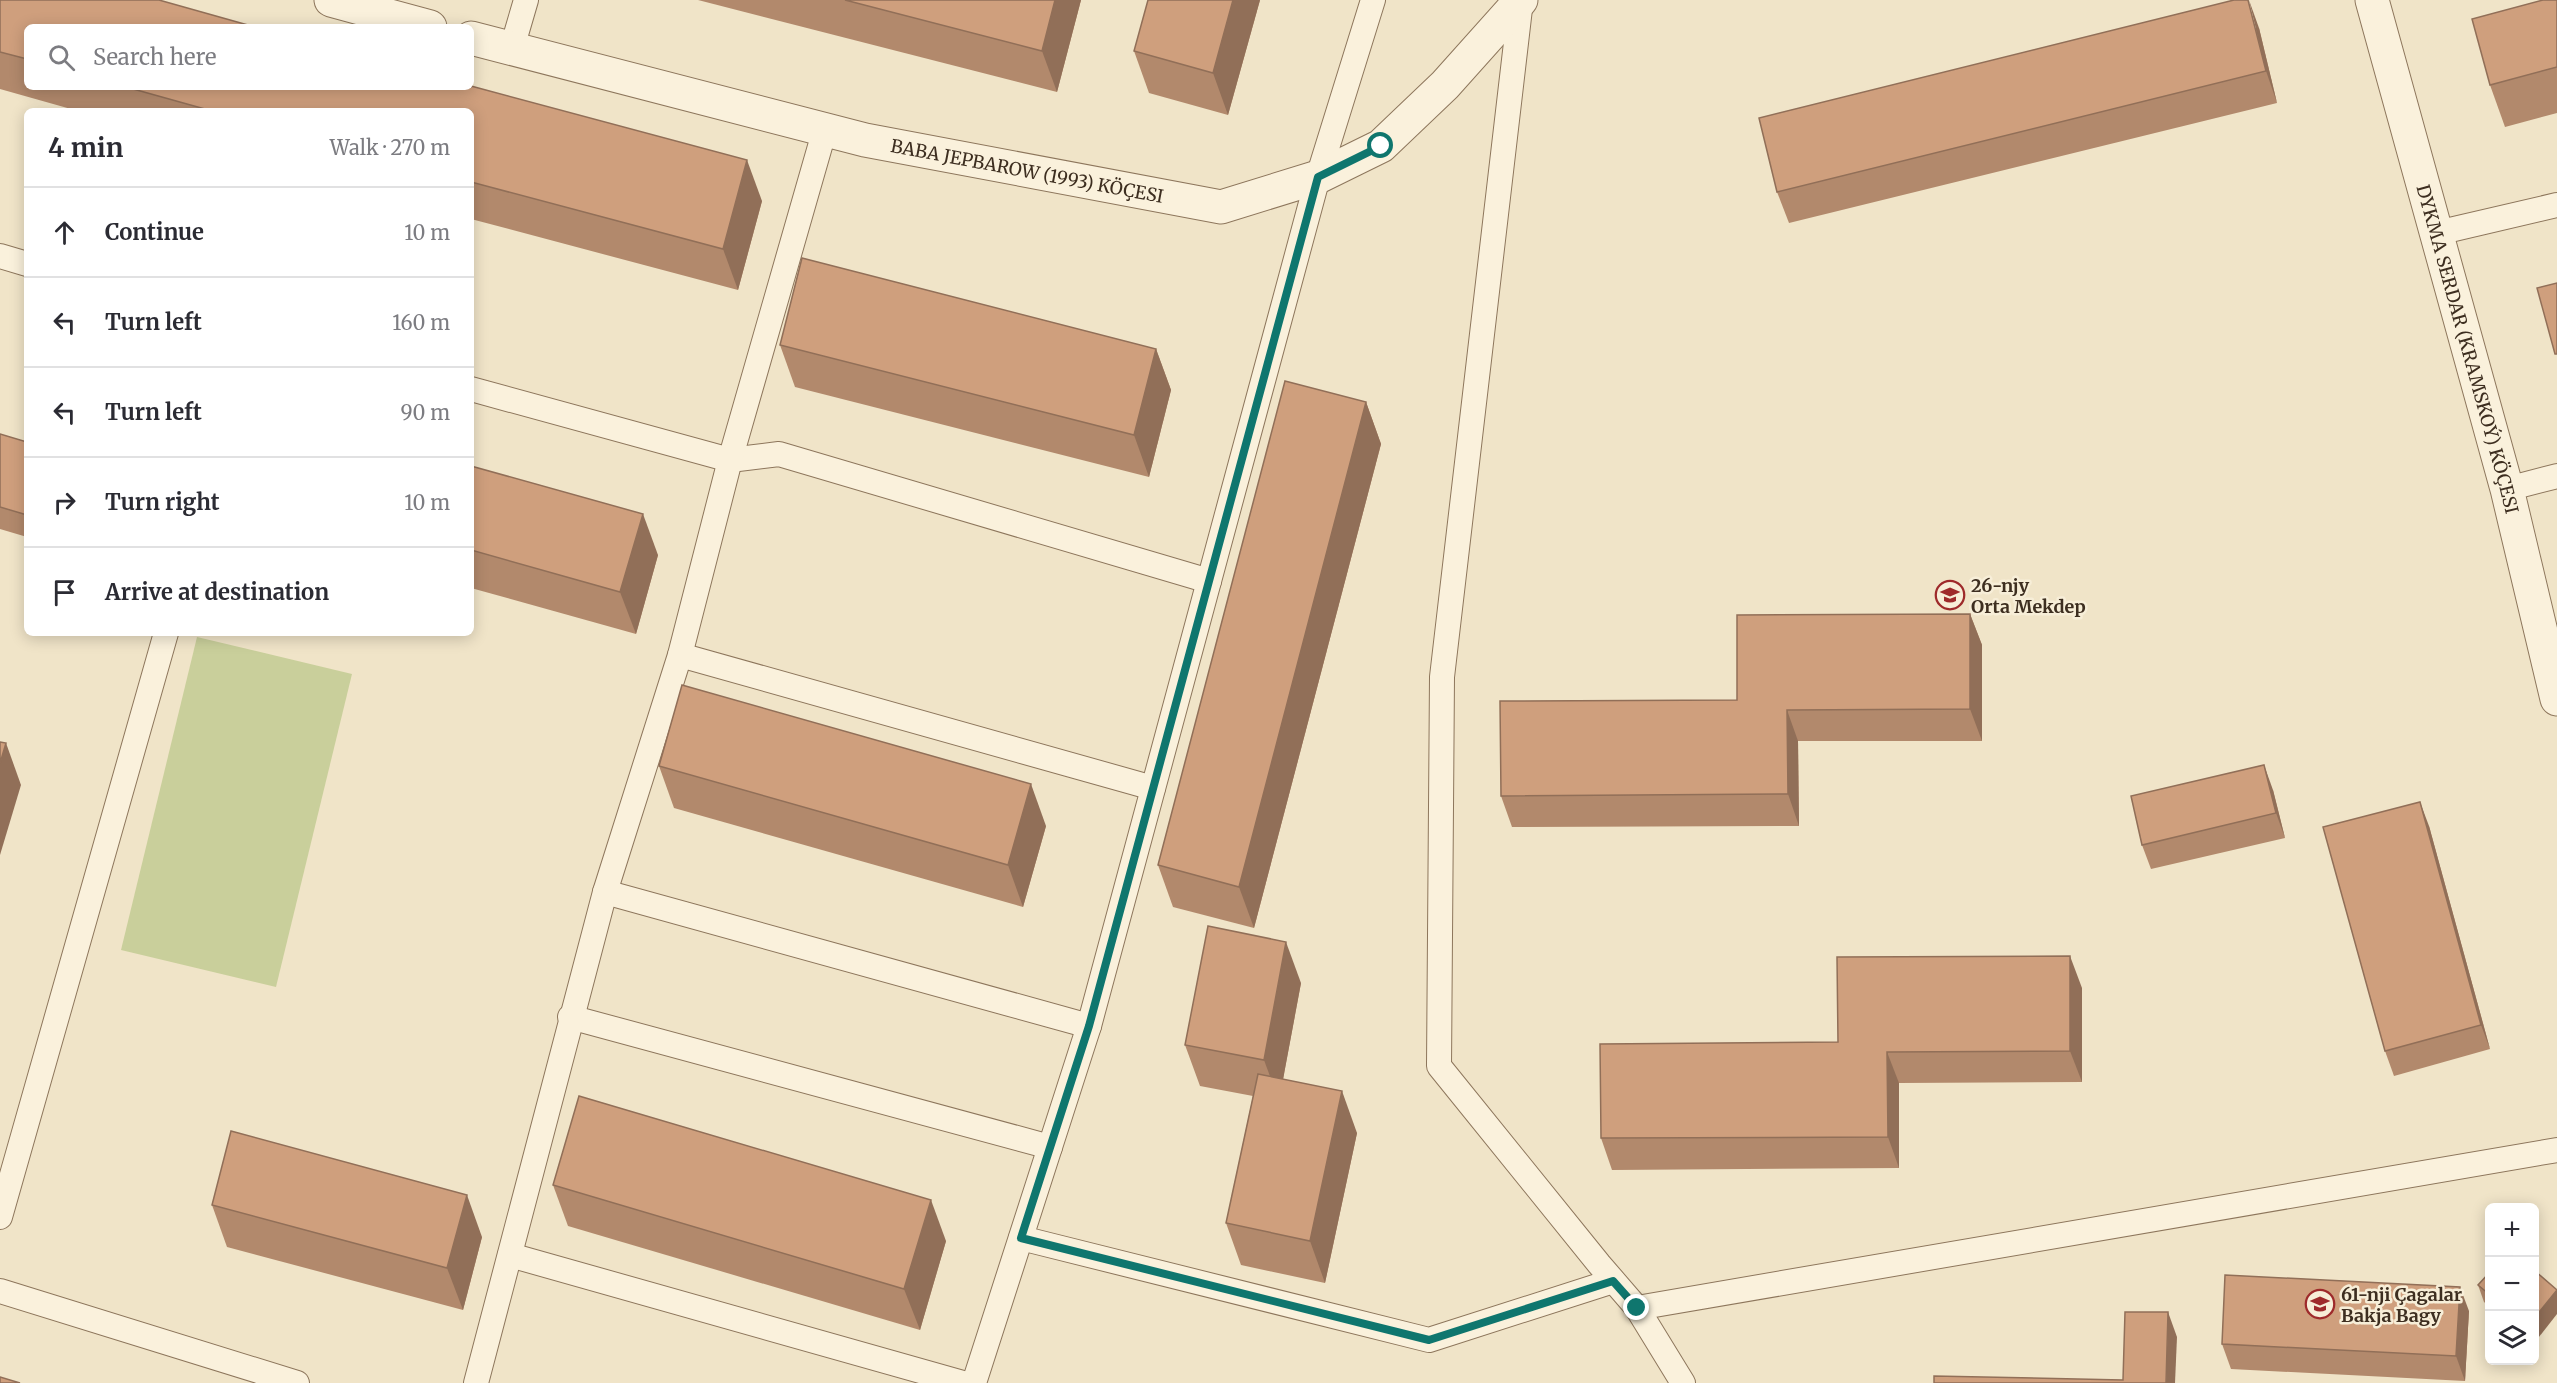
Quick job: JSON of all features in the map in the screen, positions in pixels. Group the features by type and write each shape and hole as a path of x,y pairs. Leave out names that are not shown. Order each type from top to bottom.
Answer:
{"street":[{"name":"BABA JEPBAROW (1993) KÖÇESI","path":"474,39 865,140 1221,207 1318,177 1381,146 1445,85 1521,0"},
{"name":"DYKMA SERDAR (KRAMSKOÝ) KÖÇESI","path":"2372,0 2507,489 2557,699"},
{"path":"341,1 420,24"}],"lane":[{"path":"512,48 525,0"},
{"path":"974,1383 1089,1026 1318,177 1373,0"},
{"path":"1521,0 1442,677 1439,1066 1637,1308 1683,1383"},
{"path":"476,1383 570,1017 605,892 680,655 730,460 825,129"},
{"path":"2437,233 2557,205"},
{"path":"0,256 24,263"},
{"path":"474,390 730,460 779,454 1209,581"},
{"path":"2507,489 2557,476"},
{"path":"0,1217 165,636"},
{"path":"680,655 1154,788"},
{"path":"605,892 1089,1026"},
{"path":"570,1017 1050,1146"},
{"path":"1637,1308 2557,1150"},
{"path":"1021,1238 1429,1340 1613,1281"},
{"path":"510,1255 963,1383"},
{"path":"0,1291 297,1383"}],"green space":[{"path":"197,637 352,674 276,987 121,950"}],"building":[{"path":"0,0 159,0 244,24 24,24 24,58 0,52"},
{"path":"845,0 1055,0 1042,51"},
{"path":"1148,0 1233,0 1213,73 1134,51"},
{"path":"2234,0 2248,0 2266,71 1777,192 1759,118"},
{"path":"2543,0 2557,0 2557,67 2490,85 2472,19"},
{"path":"474,87 747,160 723,249 474,183 474,108 201,108 137,90 474,90"},
{"path":"802,258 1156,349 1134,435 780,345"},
{"path":"2557,283 2557,354 2555,354 2537,288"},
{"path":"1285,381 1366,402 1239,887 1158,865"},
{"path":"0,434 24,441 24,514 0,507"},
{"path":"474,467 643,514 620,592 474,551"},
{"path":"1970,614 1970,709 1787,710 1788,794 1501,796 1500,701 1737,700 1737,615"},
{"path":"682,685 1031,784 1008,865 659,766"},
{"path":"0,742 6,743 0,763"},
{"path":"2264,765 2276,813 2142,845 2131,796"},
{"path":"2420,802 2481,1025 2385,1051 2323,827"},
{"path":"1208,926 1286,942 1264,1060 1185,1045"},
{"path":"2070,956 2070,1051 1887,1052 1888,1137 1601,1138 1600,1044 1838,1042 1837,957"},
{"path":"1258,1074 1342,1091 1310,1241 1226,1223"},
{"path":"579,1096 931,1200 904,1289 553,1185"},
{"path":"231,1131 467,1195 447,1268 212,1205"},
{"path":"2539,1274 2557,1290 2539,1312"},
{"path":"2225,1275 2460,1287 2456,1356 2222,1344"},
{"path":"2485,1277 2485,1291 2478,1285"},
{"path":"2125,1312 2168,1312 2166,1383 1934,1383 1934,1376 2123,1380"},
{"path":"0,1377 20,1383 0,1383"}],"place":[{"name":"26-njy Orta Mekdep","path":"1950,595"},
{"name":"61-nji Çagalar Bakja Bagy","path":"2320,1304"}],"route":[{"path":"1381,146 1318,177 1089,1026 1021,1238 1429,1340 1613,1281 1637,1308"}]}
